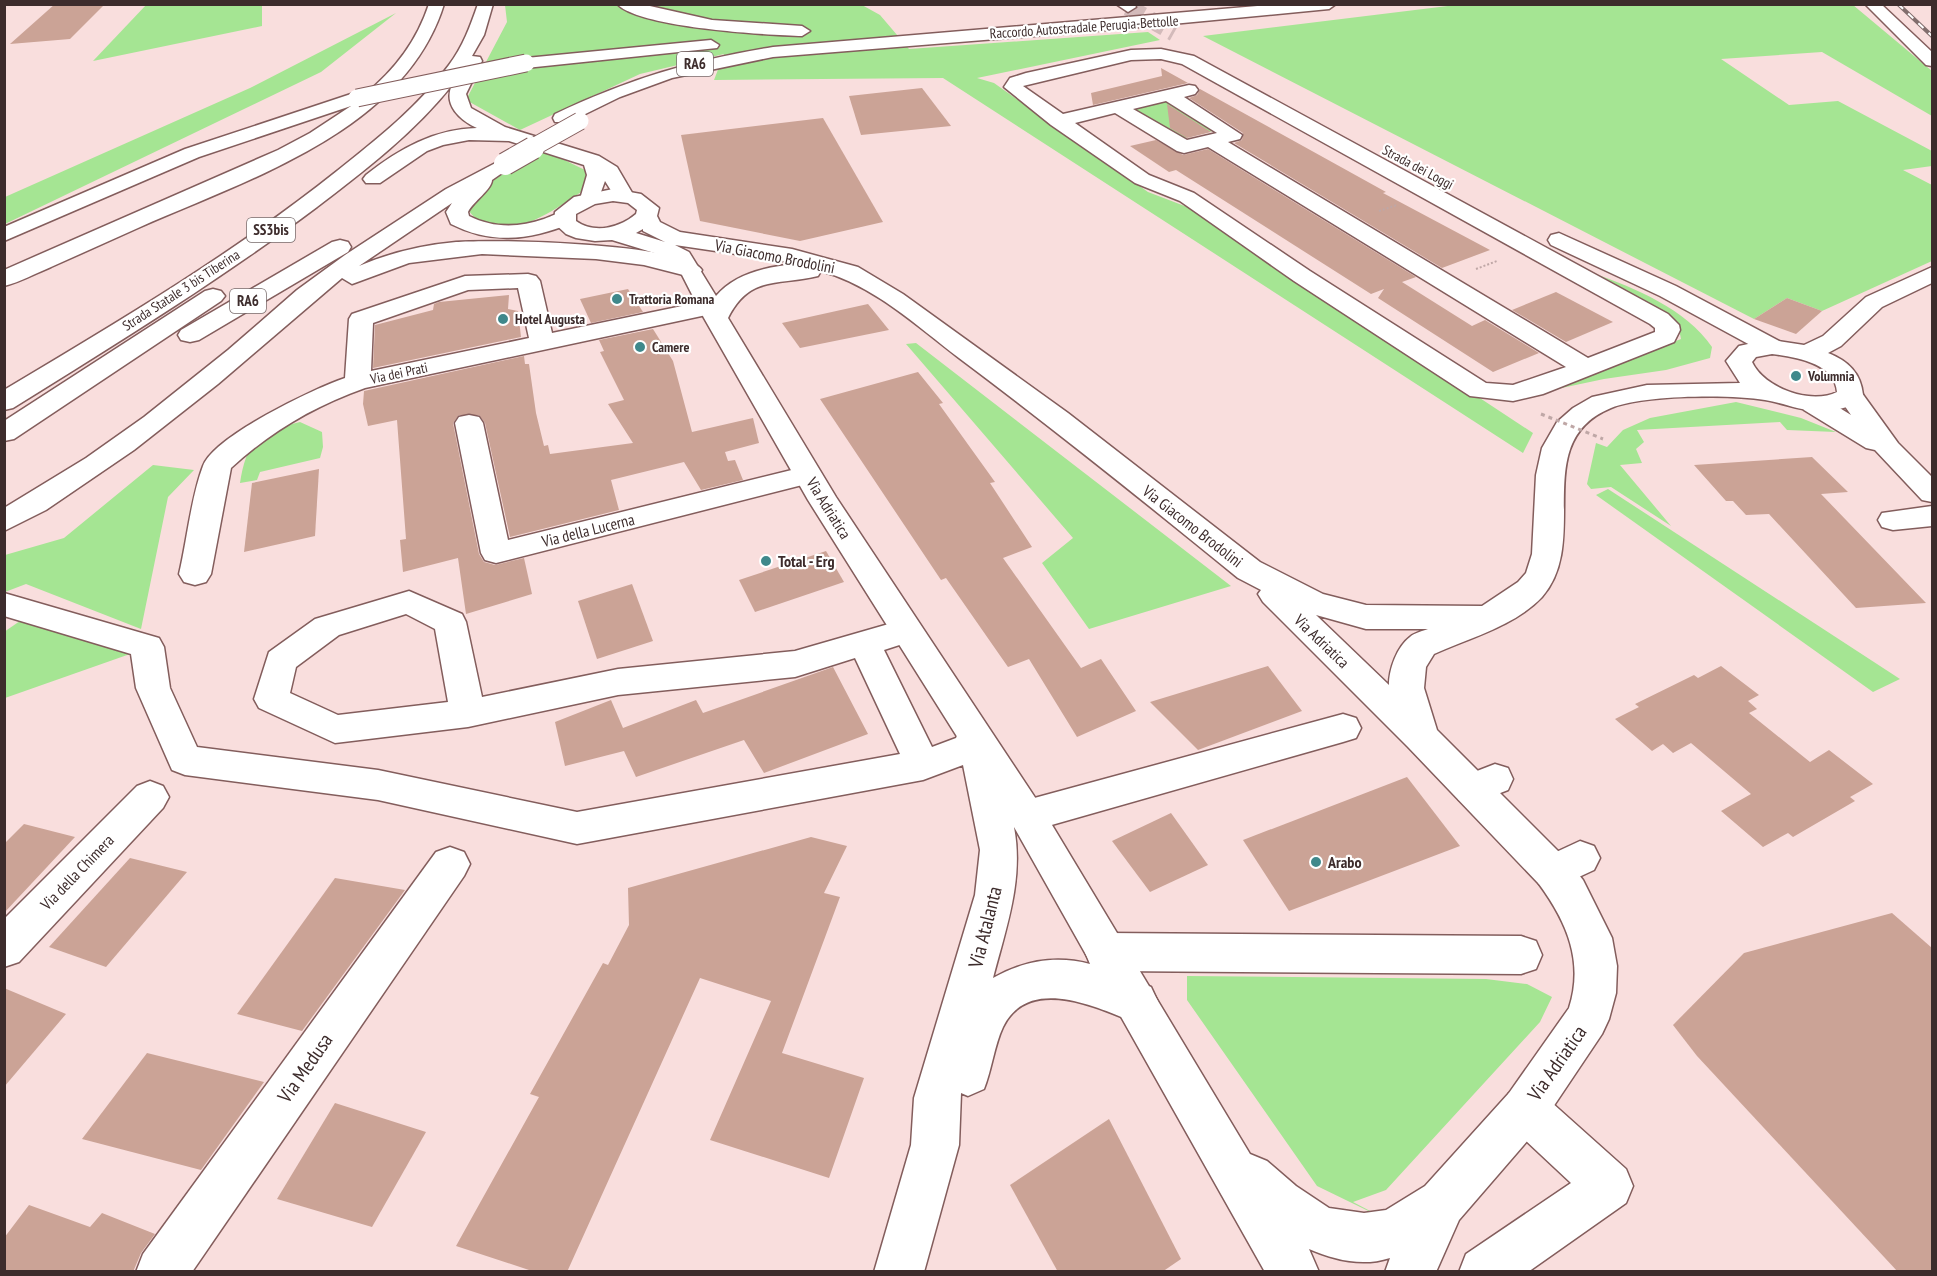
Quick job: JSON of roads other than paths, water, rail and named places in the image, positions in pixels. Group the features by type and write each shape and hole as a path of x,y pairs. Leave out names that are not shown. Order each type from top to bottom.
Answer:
{"main road":[{"path":"4,279 278,159 322,136 364,108 391,81 426,37 437,4"},
{"name":"Strada Statale 3 bis Tiberina","path":"4,402 244,249 334,185 400,129 450,76 476,34 486,4"},
{"path":"491,4 494,24 456,95 458,104 466,113 509,135 592,160 609,170 624,196 590,199 572,207 564,218 533,230 511,234 492,233 472,227 459,219 457,212 467,196 496,162"},
{"path":"624,4 682,19 831,38"},
{"path":"4,235 192,153 357,98 435,79 526,63 670,48 1107,18 1260,4"},
{"name":"Raccordo Autostradale Perugia-Bettolle","path":"831,38 1087,28 1329,4"},
{"path":"1872,4 1932,61"},
{"name":"Strada dei Loggi","path":"1174,33 1515,217"},
{"name":"RA6","path":"4,435 77,400 571,119 640,90 698,70 831,38"},
{"path":"1537,240 1560,264 1667,325 1668,330 1665,337 1513,393 1479,390 1302,276 1188,197 1142,179 1020,95 1013,87 1016,82 1131,55 1147,54 1188,60 1432,194 1537,240 1590,255 1668,291 1772,347 1808,353 1824,360 1848,385 1888,449 1932,493"},
{"name":"Strada Statale 3 bis Tiberina","path":"15,372 227,238 306,183 372,129 423,78 435,61"},
{"path":"1058,121 1226,81"},
{"path":"1254,96 1278,91"},
{"path":"1118,107 1184,147 1233,135 1169,95"},
{"path":"4,435 172,324 303,232 415,148 449,135 490,133 509,135"},
{"path":"1211,140 1586,368"},
{"path":"590,199 597,175 592,160"},
{"name":"RA6","path":"255,340 303,296 496,162"},
{"name":"Via Giacomo Brodolini","path":"624,196 646,205 646,216 651,226 674,238 792,256 835,266 865,281 896,300 1058,419 1249,570 1313,603 1366,617 1485,618 1517,602 1538,580 1547,562 1550,473 1563,431 1587,409 1616,397 1659,391 1752,390 1773,393"},
{"path":"564,218 565,223 577,232 611,233 633,226 646,216"},
{"name":"Via Adriatica","path":"611,233 669,250 681,257 691,270 808,475 967,728 1027,816 1221,1151 1294,1272"},
{"path":"4,521 109,457 255,340 337,285 372,267 411,254 454,248 508,246 633,255 657,259 691,270"},
{"path":"1560,264 1590,255"},
{"path":"714,313 728,297 767,274 812,271 865,281"},
{"path":"1808,353 1832,341 1874,302 1932,274"},
{"path":"358,382 361,319 465,283 528,281 542,343"},
{"path":"1668,291 1717,330 1741,362 1751,381 1773,393 1813,404 1888,449"},
{"name":"Via dei Prati","path":"195,574 217,465 235,448 284,416 337,389 358,382 542,343 714,313"},
{"path":"1813,404 1836,402 1848,385 1851,344 1858,315"},
{"name":"Via Giacomo Brodolini","path":"1659,391 1741,362 1748,351 1772,347"},
{"name":"Via della Lucerna","path":"469,423 496,553 808,475"},
{"path":"1893,520 1932,516"},
{"name":"Via Adriatica","path":"1249,570 1422,737 1483,784 1567,865 1569,893 1591,938 1596,966 1595,993 1587,1019 1525,1109 1442,1203 1410,1272"},
{"path":"468,713 450,622 410,602 327,627 281,661 272,699 335,729 468,713 618,682 795,664 906,631"},
{"path":"4,604 147,647 153,688 185,760 378,785 577,828 923,765 967,728"},
{"name":"Via Adriatica","path":"1422,737 1405,688 1410,664 1422,645 1485,618"},
{"path":"864,643 923,765"},
{"name":"Via Atalanta","path":"935,1145 937,1098 995,895 999,850 984,771 967,728"},
{"path":"1027,816 1343,728"},
{"name":"Via della Chimera","path":"4,948 150,797"},
{"name":"Via Medusa","path":"161,1272 450,864"},
{"path":"1106,952 1521,955"},
{"name":"Via Atalanta","path":"899,1272 935,1145 960,1100 987,1015 1001,994 1021,985 1051,979 1088,983 1136,1002"},
{"path":"1484,1272 1609,1186 1525,1109"},
{"path":"1221,1151 1285,1211 1310,1226 1343,1237 1386,1235 1442,1203"}],"tunnel":[{"path":"1128,7 1174,33"}],"railway":[{"path":"1898,4 1932,36"}],"place":[{"name":"Trattoria Romana","path":"617,299"},
{"name":"Hotel Augusta","path":"503,319"},
{"name":"Camere","path":"640,347"},
{"name":"Volumnia","path":"1796,376"},
{"name":"Total - Erg","path":"766,561"},
{"name":"Arabo","path":"1316,862"}]}
